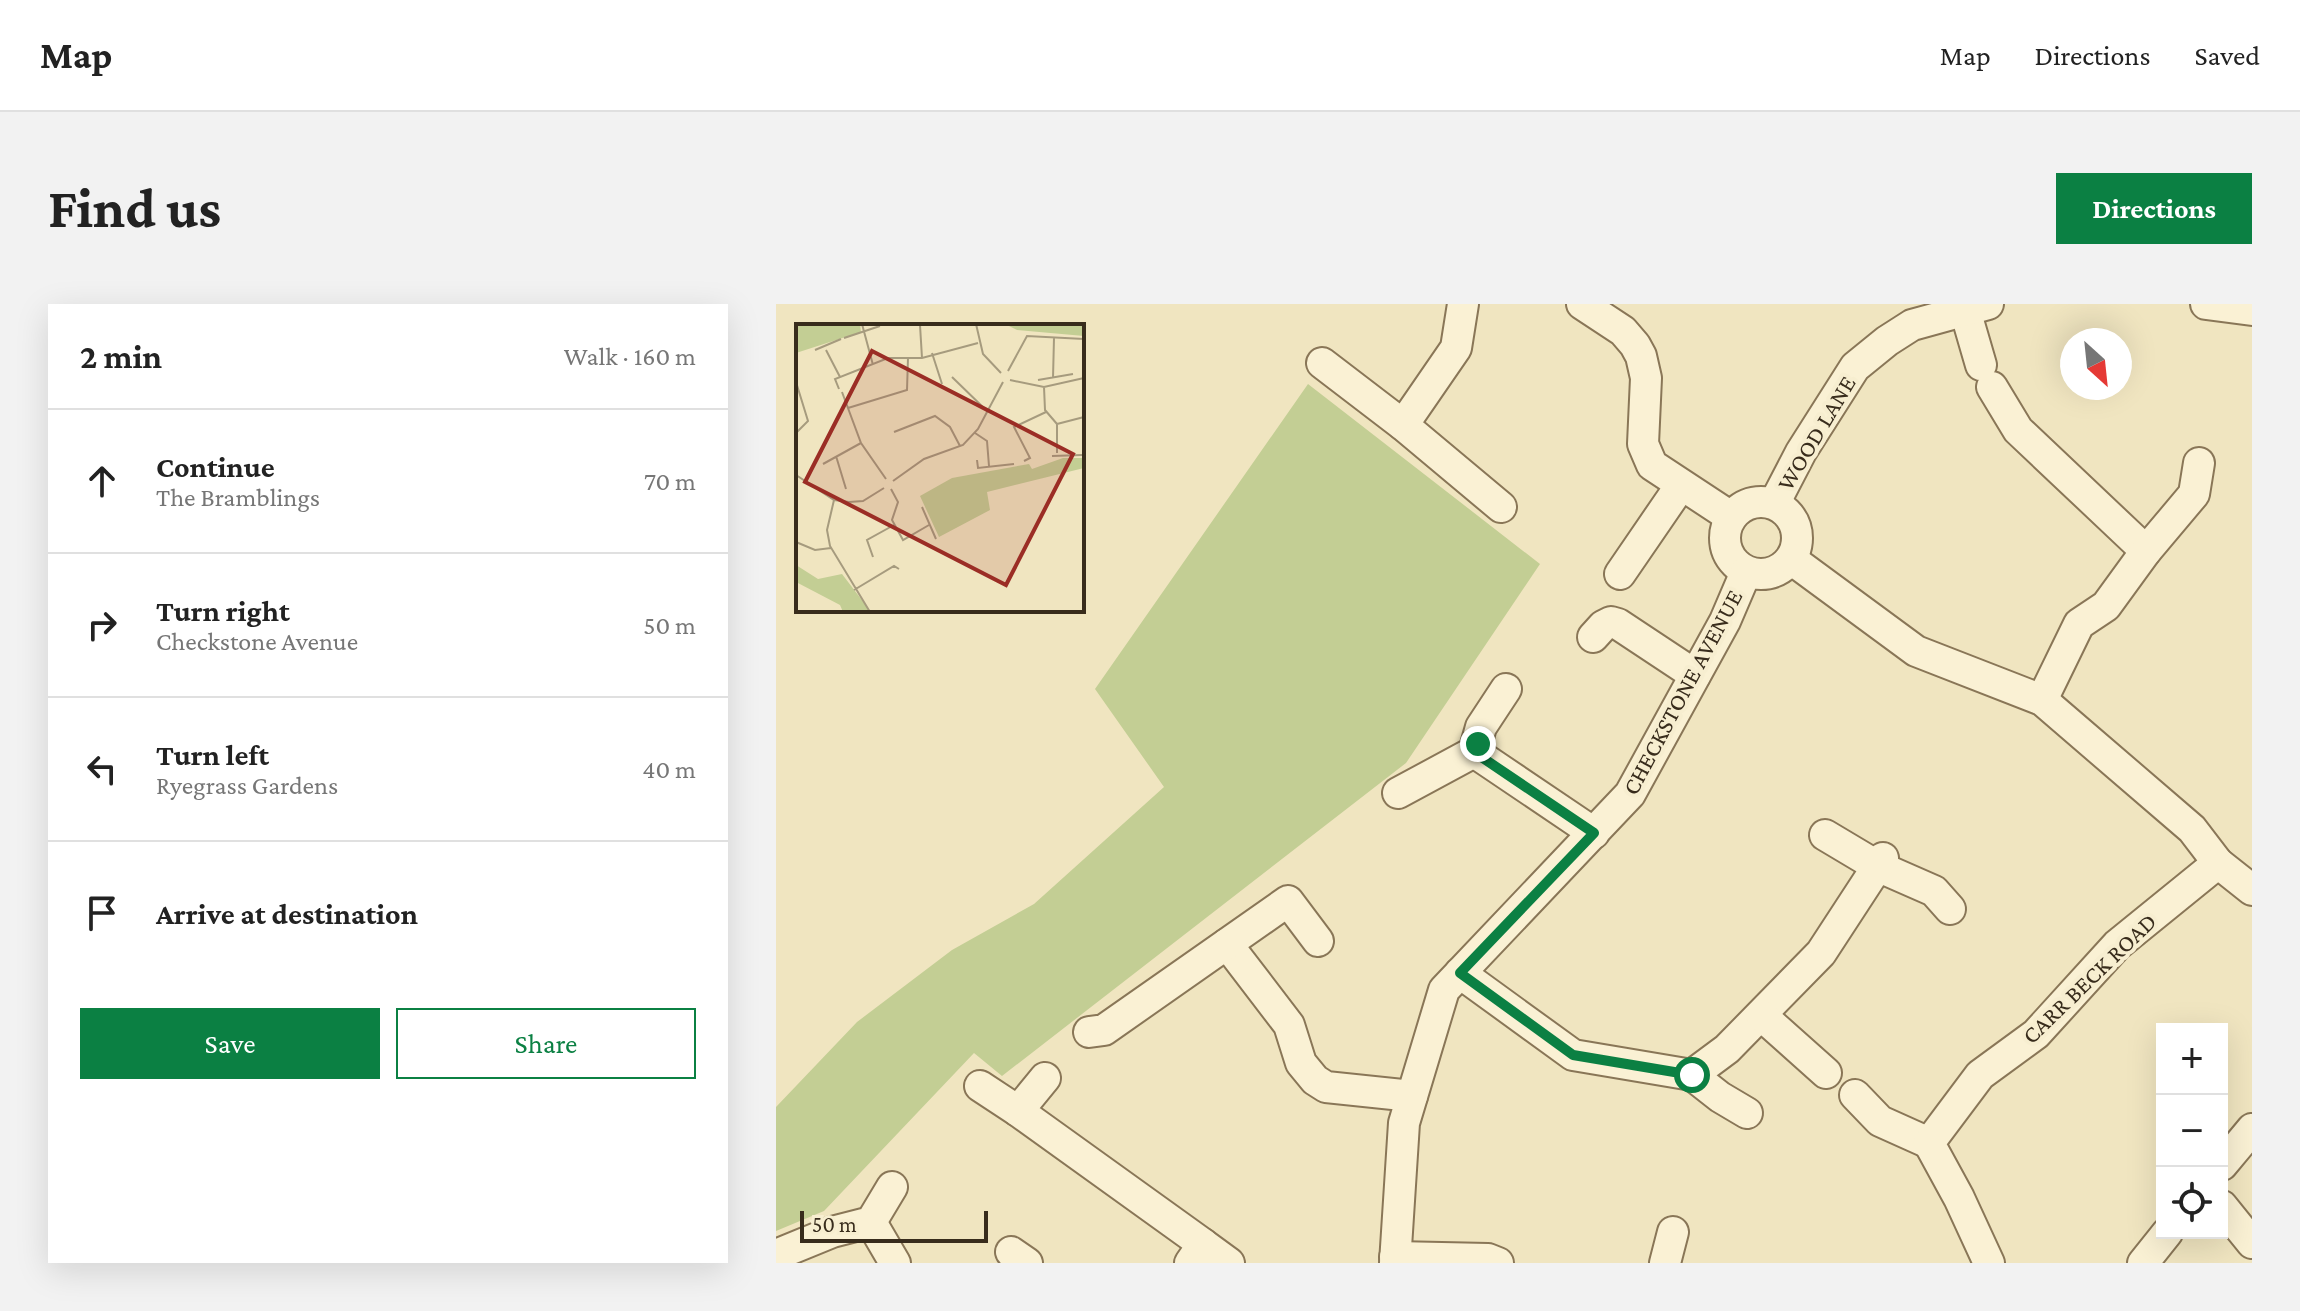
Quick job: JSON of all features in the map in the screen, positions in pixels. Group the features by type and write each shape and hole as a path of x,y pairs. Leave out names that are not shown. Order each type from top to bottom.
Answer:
{"street":[{"path":"1403,425 1456,348 1463,304"},
{"path":"2206,304 2252,310"},
{"path":"1976,307 1986,376 2018,430 2146,551"},
{"name":"WOOD LANE","path":"1774,504 1801,452 1855,367 1912,325 1976,307"},
{"path":"1599,309 1623,331 1641,356 1646,378 1643,444 1652,465 1731,517"},
{"path":"1322,363 1403,425 1501,507"},
{"path":"2042,700 2079,624 2106,606 2146,551 2194,494 2199,463"},
{"path":"1620,574 1681,485"},
{"path":"1762,501 1774,504 1791,517 1797,528 1797,548 1791,559 1771,573 1746,572 1728,553 1726,528 1731,517 1739,508 1751,503 1762,501"},
{"path":"1791,559 1916,651 2042,700 2192,829 2218,863 2252,890"},
{"name":"CHECKSTONE AVENUE","path":"1395,1260 1404,1123 1444,990 1630,794 1725,621 1746,572"},
{"path":"1593,637 1603,626 1611,622 1618,624 1695,675"},
{"path":"1398,793 1474,752 1481,727 1500,699"},
{"path":"1474,752 1594,833"},
{"path":"1825,835 1934,891 1950,909"},
{"path":"1692,1075 1727,1049 1821,953 1880,862"},
{"name":"CARR BECK ROAD","path":"1929,1143 1980,1075 2036,1034 2117,945 2218,863"},
{"path":"1089,1032 1104,1030 1288,901 1318,941"},
{"path":"1227,944 1289,1025 1301,1063 1315,1080 1326,1087 1412,1096"},
{"path":"1460,973 1573,1055 1692,1075 1747,1113"},
{"path":"1761,1015 1826,1073"},
{"path":"1018,1111 1045,1078"},
{"path":"980,1086 1018,1111 1212,1258"},
{"path":"1855,1095 1880,1121 1929,1143 1989,1263"},
{"path":"2228,1158 2252,1129"},
{"path":"776,1255 832,1232 871,1222 892,1187"},
{"path":"2228,1213 2252,1243"},
{"path":"871,1222 895,1263"},
{"path":"2143,1263 2162,1239"},
{"path":"1395,1260 1488,1259 1498,1263"}],"green space":[{"path":"1308,384 1540,564 1406,763 1002,1076 974,1053 824,1211 776,1231 776,1107 857,1022 952,950 1034,904 1164,787 1095,689"}],"route":[{"path":"1478,744 1474,752 1594,833 1460,973 1573,1055 1692,1075"}]}
